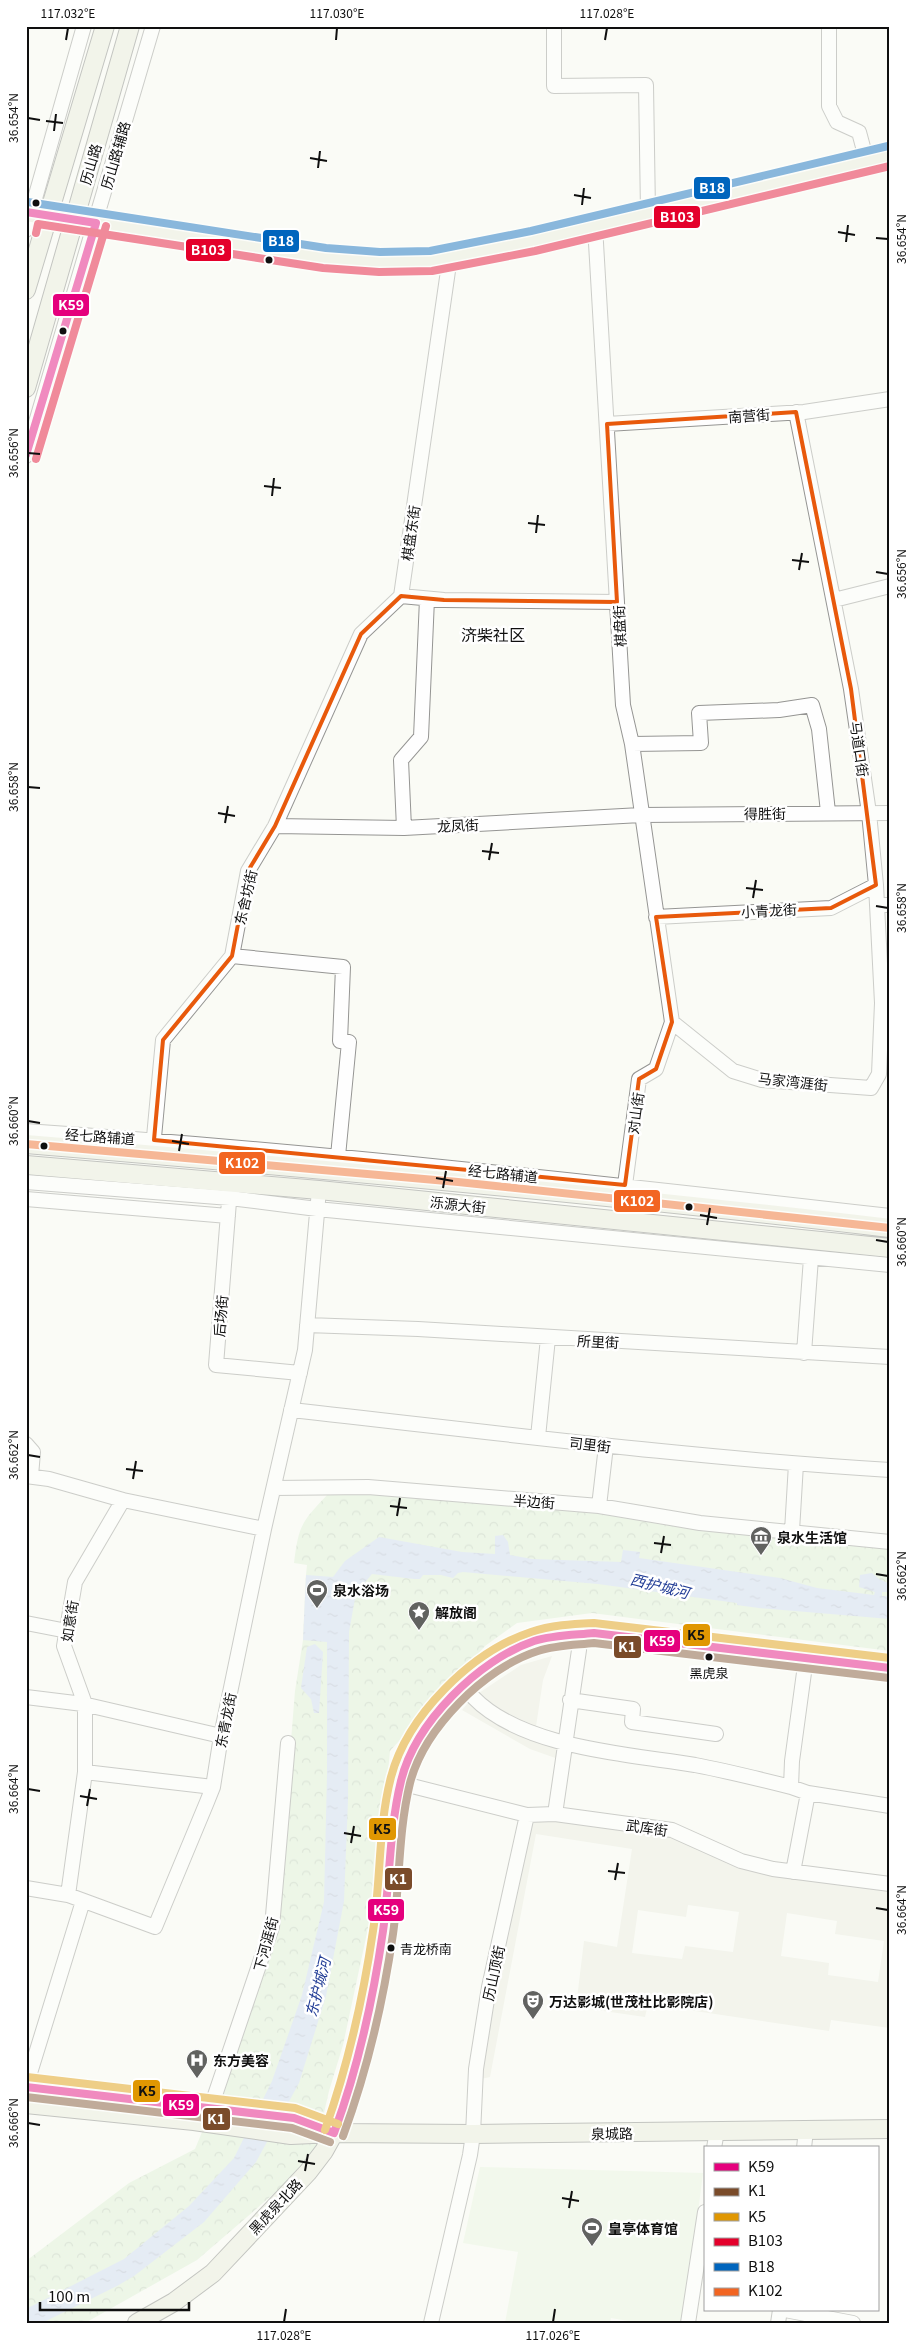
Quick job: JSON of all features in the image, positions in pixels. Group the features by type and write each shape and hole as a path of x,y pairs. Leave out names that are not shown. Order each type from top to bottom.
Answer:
{"main road":[{"name":"历山路","path":"26,290 35,213 105,26"},
{"name":"历山路","path":"26,388 130,26"},
{"path":"35,213 73,221 325,258 389,262 431,262 595,226 890,156"},
{"name":"泺源大街","path":"26,1144 153,1147 890,1228"},
{"name":"泺源大街","path":"26,1165 230,1190 319,1190 890,1248"},
{"path":"26,2086 294,2118 334,2132"},
{"path":"26,2104 194,2121 292,2135 334,2132"},
{"name":"泉城路","path":"334,2132 805,2139 890,2129"},
{"name":"黑虎泉北路","path":"137,2323 181,2297 213,2273 308,2172 324,2151 334,2132"}],"street":[{"path":"26,230 35,213 84,26"},
{"name":"历山路辅路","path":"26,456 153,26"},
{"path":"554,26 554,86 646,85 648,212"},
{"path":"829,26 829,106 837,122 859,132 866,162"},
{"name":"棋盘街","path":"595,226 623,705 632,744 672,1022"},
{"name":"棋盘东街","path":"402,596 450,258"},
{"name":"南营街","path":"607,424 796,412 890,399"},
{"name":"马道口街","path":"796,412 851,689 869,813 876,885 883,905 882,1003 885,1052 879,1074 871,1088"},
{"path":"834,600 890,586"},
{"path":"402,596 427,599 617,602"},
{"name":"东舍坊街","path":"153,1147 163,1040 232,956 248,871 275,826 361,634 402,596"},
{"path":"404,828 401,760 421,737 427,599"},
{"path":"632,744 700,743 700,713 779,710 812,706 818,729 828,812"},
{"name":"得胜街","path":"641,815 890,812"},
{"name":"龙凤街","path":"275,826 404,828 641,815"},
{"name":"小青龙街","path":"656,917 831,908 876,885"},
{"path":"232,956 343,967 340,1041 349,1042 338,1156"},
{"name":"马家湾涯街","path":"672,1022 732,1071 762,1080 871,1088"},
{"name":"对山街","path":"625,1185 639,1079 656,1069 672,1022"},
{"name":"经七路辅道","path":"26,1131 153,1147 338,1156 625,1185 890,1216"},
{"path":"26,1182 230,1190 317,1209 890,1265"},
{"name":"后场街","path":"230,1190 216,1365 300,1374"},
{"name":"东青龙街","path":"26,1888 68,1895 155,1927 213,1787 221,1736 264,1529 305,1350 319,1190"},
{"path":"26,1200 228,1216"},
{"path":"804,1352 811,1258"},
{"name":"所里街","path":"307,1326 418,1329 890,1357"},
{"path":"538,1437 548,1338"},
{"name":"司里街","path":"291,1410 606,1446 796,1464 890,1470"},
{"path":"26,1444 33,1452 28,1476 49,1479 124,1500 264,1529"},
{"path":"599,1506 606,1446"},
{"path":"792,1531 796,1464"},
{"name":"半边街","path":"274,1488 368,1488 599,1506 700,1523 890,1542"},
{"name":"如意街","path":"68,1895 85,1772 85,1704 64,1646 76,1582 124,1500"},
{"path":"26,1623 67,1631"},
{"name":"黑虎泉北路","path":"334,2132 347,2099 371,1997 387,1905 400,1783 406,1762 418,1737 435,1715 465,1685 501,1658 527,1644 560,1635 594,1633 890,1668"},
{"path":"555,1814 570,1700 579,1650"},
{"path":"791,1787 792,1761 806,1658"},
{"path":"26,1697 85,1704 221,1736"},
{"path":"473,1697 486,1711 564,1744 697,1766 791,1787 808,1793 890,1806"},
{"path":"570,1700 633,1709 632,1722 716,1734"},
{"name":"下河涯街","path":"211,2107 272,1927 288,1743"},
{"path":"85,1772 213,1787"},
{"name":"武库街","path":"400,1783 526,1815 555,1814 672,1830 741,1861 793,1872 890,1884"},
{"path":"793,1872 808,1793"},
{"name":"历山顶街","path":"431,2323 474,2134 476,2069 489,1986 526,1815"},
{"path":"26,2086 83,1901"},
{"path":"688,2323 704,2219"},
{"path":"795,2312 853,2323"}],"highlighted area":[{"path":"796,412 851,689 876,885 831,908 656,917 672,1022 656,1069 639,1079 625,1185 154,1140 163,1040 232,956 248,871 275,826 361,634 401,596 444,600 617,602 607,424"}],"green space":[{"path":"386,1490 524,1501 890,1544 890,1651 592,1613 517,1623 485,1646 390,1751 377,1886 343,2045 329,2091 313,2160 197,2260 85,2323 26,2323 26,2261 129,2183 195,2149 224,2079 276,1928 295,1691 303,1640 307,1565 294,1563 300,1531 307,1517 329,1493"},
{"name":"皇亭体育馆","path":"480,2167 703,2173 684,2323 640,2323 611,2318 610,2323 505,2323 518,2252 463,2243"}],"shaded area":[{"path":"552,1656 543,1680 535,1733 564,1744 561,1760 530,1749 462,1710 473,1697 521,1665"},
{"path":"527,1815 672,1830 741,1861 890,1884 890,2028 831,2020 829,2031 648,2004 645,2017 576,2007 584,1941 617,1947 632,1849 536,1834 490,2077 476,2080","holes":["688,1905 739,1912 733,1952 685,1946 682,1959 632,1953 638,1910 686,1917","787,1913 837,1921 835,1934 884,1941 878,1982 828,1975 829,1963 781,1956"]}],"water":[{"path":"503,1535 508,1542 510,1555 532,1559 621,1562 623,1550 640,1552 639,1558 780,1578 817,1588 874,1595 875,1592 859,1587 860,1575 872,1573 890,1584 890,1592 882,1592 882,1596 890,1596 890,1619 759,1608 737,1605 737,1603 598,1584 463,1572 458,1573 453,1578 441,1575 423,1575 420,1579 372,1574 356,1593 349,1632 348,1800 344,1901 326,1996 299,2083 256,2162 204,2222 134,2276 117,2286 42,2323 26,2323 26,2309 124,2259 189,2206 234,2158 272,2081 302,1995 324,1902 327,1775 327,1642 303,1640 306,1575 333,1577 345,1561 379,1537 462,1552 495,1554 495,1536"},
{"path":"315,1644 323,1652 319,1713 314,1713 311,1699 301,1688 307,1647"}],"transit line":[{"name":"B18","path":"28,202 326,248 380,252 430,251 531,231 888,146"},
{"name":"B103","path":"36,233 38,224 323,268 379,272 432,271 535,251 890,166"},
{"name":"K59","path":"26,212 96,223 26,455"},
{"name":"B103","path":"36,459 106,226"},
{"name":"K102","path":"26,1144 458,1182 890,1228"},
{"name":"K5","path":"325,2130 348,2056 365,1982 376,1912 384,1815 391,1777 399,1754 411,1731 444,1689 465,1671 508,1641 531,1632 554,1626 594,1623 890,1658"},
{"name":"K59","path":"334,2133 364,2034 374,1983 383,1931 394,1818 401,1781 408,1759 434,1716 471,1678 513,1650 534,1641 556,1636 594,1633 890,1668"},
{"name":"K1","path":"343,2136 367,2062 384,1986 393,1934 403,1820 410,1783 417,1763 428,1742 442,1722 477,1686 497,1671 518,1659 538,1651 559,1646 594,1643 889,1678"},
{"name":"K5","path":"27,2077 295,2108 338,2124"},
{"name":"K59","path":"26,2087 294,2118 334,2133"},
{"name":"K1","path":"26,2097 292,2128 330,2142"}],"place":[{"name":"泉水生活馆","path":"761,1556"},
{"name":"泉水浴场","path":"317,1609"},
{"name":"解放阁","path":"419,1631"},
{"name":"黑虎泉","path":"709,1657"},
{"name":"青龙桥南","path":"391,1948"},
{"name":"万达影城(世茂杜比影院店)","path":"533,2020"},
{"name":"东方美容","path":"197,2079"},
{"name":"皇亭体育馆","path":"592,2247"}],"district":[{"name":"济柴社区","path":"493,634"}],"water label":[{"name":"西护城河","path":"660,1585"},
{"name":"东护城河","path":"317,1987"}]}
